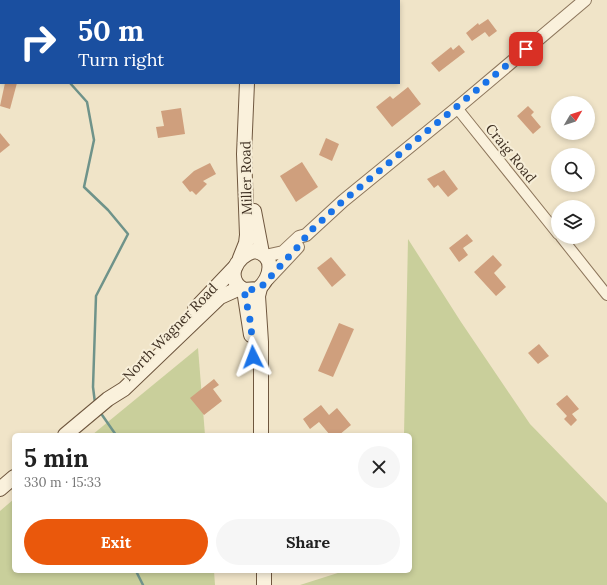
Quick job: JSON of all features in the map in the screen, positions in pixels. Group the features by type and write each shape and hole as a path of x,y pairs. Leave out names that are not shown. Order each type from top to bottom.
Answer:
{"main road":[{"name":"Miller Road","path":"237,262 246,243 247,235 244,154 247,84"},
{"name":"Miller Road","path":"247,97 255,219 263,255"},
{"path":"256,433 251,325 242,289 235,279 237,262 254,251 263,255 270,266 258,296 261,342 260,433"},
{"name":"North Wagner Road","path":"101,405 113,391 190,314 237,262"},
{"path":"242,289 251,291 264,283"},
{"name":"North Wagner Road","path":"67,433 101,405 124,389 220,297 242,289"},
{"path":"0,489 12,479"},
{"path":"264,573 264,585"}],"street":[{"path":"264,283 304,240 306,235 343,201 457,108 585,0"},
{"name":"Craig Road","path":"457,108 551,225"},
{"path":"263,255 283,252 300,237 306,235"},
{"path":"567,244 607,295"}],"green space":[{"path":"408,239 461,322 530,424 607,503 607,585 300,585 338,573 412,573 412,433 404,433"},
{"path":"198,348 205,433 94,433"},
{"path":"12,501 12,573 214,573 215,585 0,585 0,511"}],"building":[{"path":"488,19 497,31 489,37 485,32 472,41 466,33 478,23 479,25"},
{"path":"459,45 465,52 439,72 431,63 451,47 453,50"},
{"path":"5,84 17,84 10,109 0,106"},
{"path":"408,87 421,104 392,127 376,107 390,96 393,99"},
{"path":"528,106 534,112 531,115 541,127 533,134 517,116"},
{"path":"181,108 185,134 158,138 156,127 164,126 161,111"},
{"path":"0,133 10,145 0,153"},
{"path":"326,138 339,144 332,161 319,155"},
{"path":"302,162 318,187 296,202 280,176"},
{"path":"210,163 216,174 203,181 207,184 196,195 192,191 190,192 182,182 194,171"},
{"path":"444,170 458,189 448,197 438,185 434,188 427,179"},
{"path":"467,234 473,241 463,248 468,255 459,262 449,248"},
{"path":"493,255 502,265 494,273 506,287 496,296 474,272"},
{"path":"331,257 346,275 332,287 317,268"},
{"path":"339,323 354,329 333,377 318,371"},
{"path":"539,344 549,356 538,364 528,353"},
{"path":"214,379 219,385 213,389 222,401 204,415 190,398"},
{"path":"567,395 579,409 572,414 577,420 571,426 564,419 567,416 556,404"},
{"path":"321,405 329,415 337,408 351,425 341,433 328,433 319,422 310,429 303,419"}],"waterway":[{"path":"71,84 87,102 94,140 84,187 108,210 128,234 96,296 93,387 95,403"},
{"path":"100,412 115,433"},
{"path":"137,573 143,585"}],"route":[{"path":"253,357 251,325 244,290 251,291 262,286 304,240 306,235 343,201 457,108 526,49"}]}
